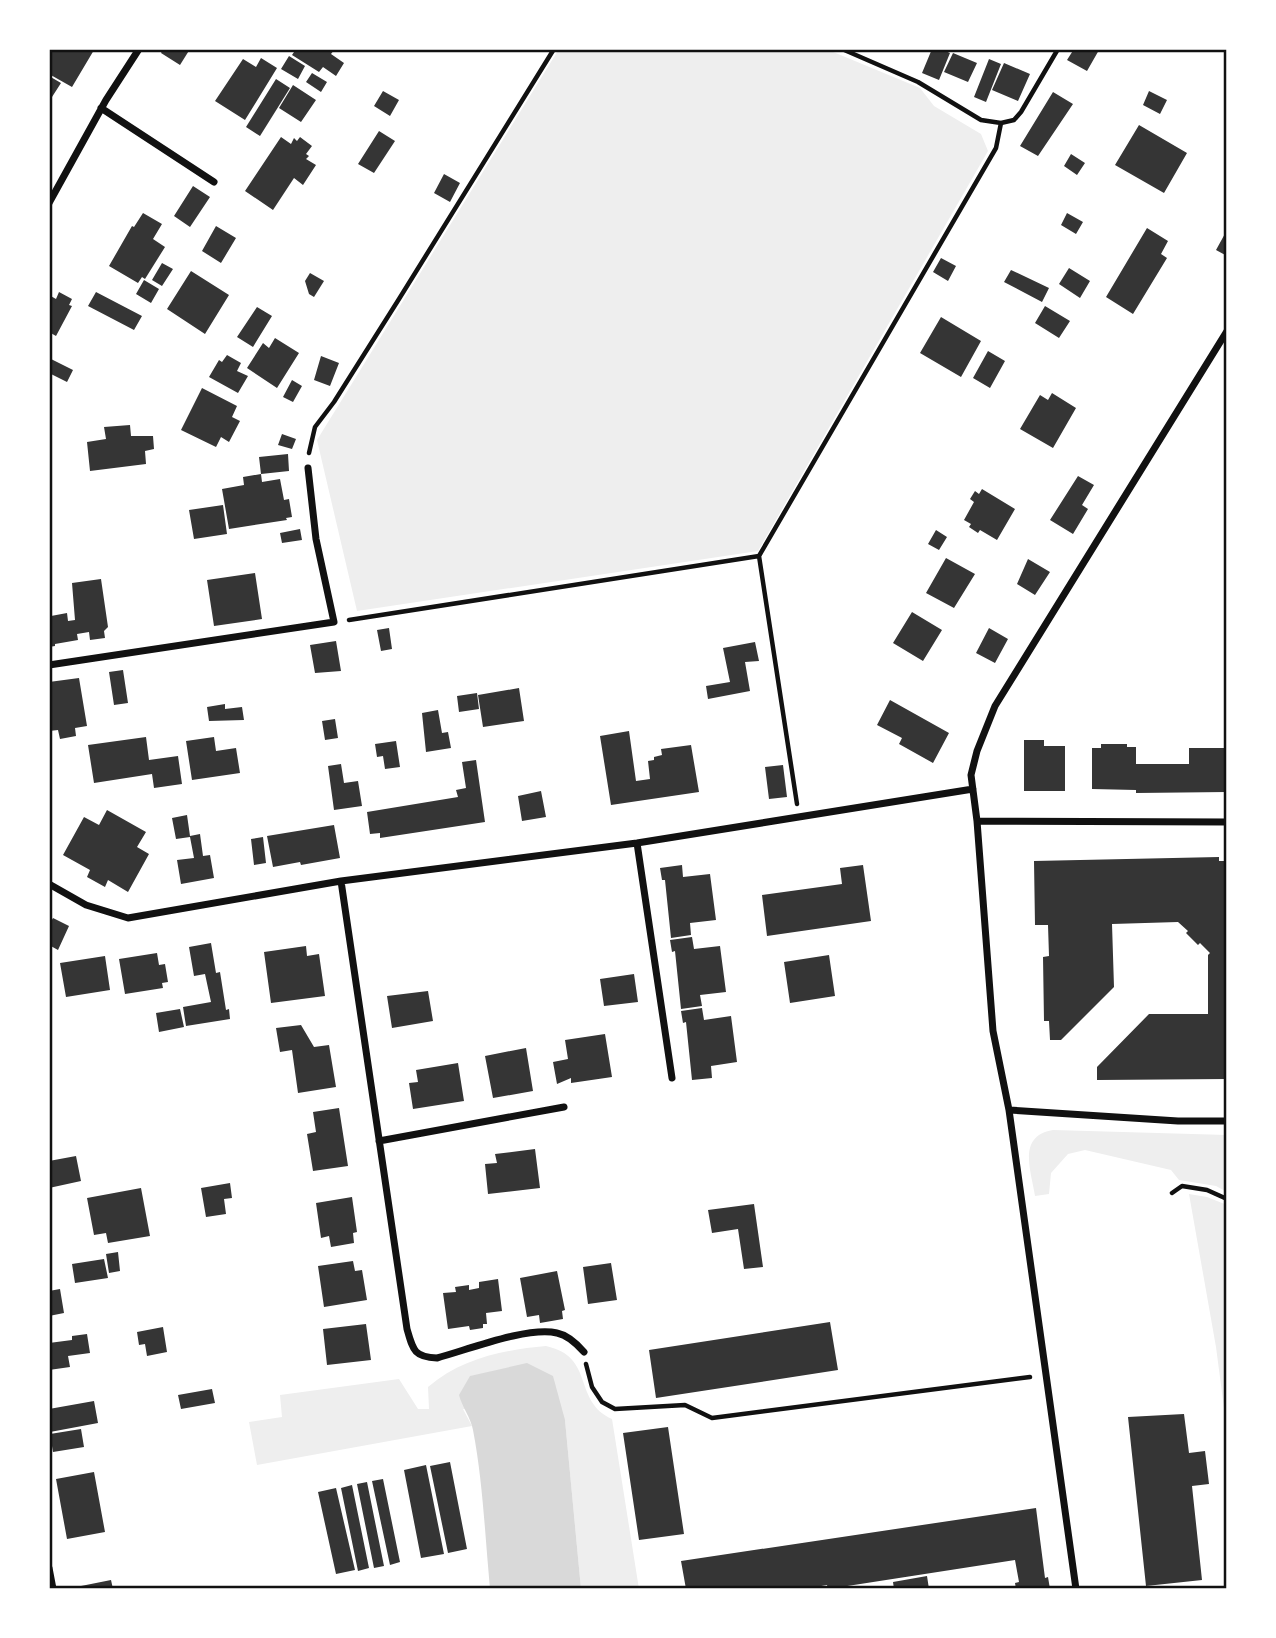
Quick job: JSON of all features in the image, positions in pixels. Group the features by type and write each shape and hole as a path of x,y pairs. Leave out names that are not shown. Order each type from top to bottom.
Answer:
{"street":[{"path":"49,203 101,108 139,49"},
{"path":"101,108 214,182"},
{"path":"1076,1589 1009,1110 993,1031 971,775 976,751 995,706 1227,331"},
{"path":"49,665 334,622 316,540 308,468"},
{"path":"49,884 86,905 128,918 341,881 637,843 973,789"},
{"path":"977,821 1227,822"},
{"path":"637,843 672,1079"},
{"path":"341,881 407,1329 414,1350 424,1357 437,1358 524,1334 557,1333 575,1343 584,1352"},
{"path":"379,1141 564,1107"},
{"path":"1009,1110 1178,1121 1227,1121"},
{"path":"49,1568 53,1589"}],"path":[{"path":"308,468 315,427 392,311 444,222 554,49"},
{"path":"842,49 918,82 981,120 1001,123 1014,120 1021,112 1058,49"},
{"path":"799,816 759,556 996,148 1001,123"},
{"path":"334,622 759,556"},
{"path":"1172,1193 1182,1186 1207,1190 1227,1199"},
{"path":"584,1352 592,1387 602,1402 615,1409 685,1405 712,1419 1045,1376"}],"shaded area":[{"path":"559,49 826,49 920,88 934,106 981,134 988,151 758,551 357,611 317,440"},
{"path":"1053,1130 1227,1135 1227,1192 1216,1186 1179,1180 1171,1170 1085,1150 1068,1154 1051,1173 1049,1194 1035,1196 1029,1165 1030,1147 1034,1139 1042,1133"},
{"path":"1189,1194 1207,1197 1227,1205 1227,1431 1216,1347"},
{"path":"546,1346 562,1352 572,1360 592,1402 612,1419 639,1589 581,1589 565,1420 463,1409 472,1426 257,1465 249,1422 282,1417 280,1395 399,1379 418,1409 429,1409 428,1387 455,1369 499,1353"},
{"path":"527,1363 553,1376 565,1420 581,1589 490,1589 476,1450 472,1426 459,1395 470,1376"}],"building":[{"path":"49,49 94,50 72,87 49,74"},
{"path":"163,49 190,49 180,65 161,53"},
{"path":"296,49 332,49 334,50 331,54 344,63 336,76 323,67 319,72 292,55"},
{"path":"932,49 950,53 939,80 922,73"},
{"path":"1074,49 1099,50 1087,71 1067,60"},
{"path":"953,53 977,63 968,82 944,72"},
{"path":"289,56 305,66 298,79 281,69"},
{"path":"261,58 277,68 245,120 215,101 243,59 256,67"},
{"path":"989,59 1001,64 986,102 974,97"},
{"path":"1004,63 1030,74 1018,101 992,90"},
{"path":"312,73 327,82 321,92 306,82"},
{"path":"49,76 61,83 52,97 49,95"},
{"path":"276,79 290,88 260,136 246,127"},
{"path":"293,85 316,100 301,122 279,108"},
{"path":"383,91 399,100 390,116 374,106"},
{"path":"1149,91 1167,100 1160,114 1143,105"},
{"path":"1053,92 1073,104 1038,156 1020,146"},
{"path":"1139,125 1187,153 1164,193 1115,165"},
{"path":"379,131 395,141 374,173 358,164"},
{"path":"281,137 291,144 294,138 297,141 300,137 312,146 306,159 316,165 303,185 294,178 273,210 245,191"},
{"path":"1071,154 1085,163 1077,175 1064,166"},
{"path":"444,174 460,183 450,202 434,193"},
{"path":"193,186 210,197 190,227 174,216"},
{"path":"143,213 162,224 153,239 165,247 145,279 142,277 138,283 109,266 132,226 134,227"},
{"path":"1067,213 1083,222 1076,234 1061,225"},
{"path":"216,226 236,238 221,263 202,251"},
{"path":"1147,228 1168,241 1161,254 1167,258 1133,314 1106,297"},
{"path":"1227,230 1227,256 1216,250"},
{"path":"941,258 956,266 948,281 933,272"},
{"path":"162,263 173,269 162,286 152,280"},
{"path":"1069,268 1090,281 1080,298 1059,284"},
{"path":"1011,270 1049,288 1042,302 1004,282"},
{"path":"191,271 229,295 205,334 167,309"},
{"path":"310,273 324,281 314,297 309,294 305,281"},
{"path":"144,280 159,289 151,303 136,294"},
{"path":"59,292 72,299 69,305 72,306 56,336 49,332 49,295 56,299"},
{"path":"96,292 142,316 134,330 88,306"},
{"path":"1045,306 1070,321 1059,338 1035,323"},
{"path":"257,307 272,316 253,347 237,337"},
{"path":"941,317 981,341 961,377 920,353"},
{"path":"275,338 299,353 277,388 247,368 263,343 269,348"},
{"path":"988,351 1005,361 990,388 973,378"},
{"path":"227,355 241,363 237,371 248,376 238,393 209,377 219,360 222,362"},
{"path":"321,356 339,363 330,386 314,380"},
{"path":"49,358 73,370 67,382 49,373"},
{"path":"292,380 302,386 293,402 283,397"},
{"path":"202,388 237,406 232,417 240,421 229,442 221,437 216,447 181,430"},
{"path":"1052,393 1076,408 1053,448 1020,429 1040,395 1048,400"},
{"path":"130,425 131,436 153,436 154,449 145,451 146,464 90,471 87,442 106,439 104,427"},
{"path":"282,434 296,439 292,449 278,445"},
{"path":"288,454 289,471 261,474 259,457"},
{"path":"261,474 262,482 280,479 284,500 289,499 292,517 229,529 222,489 244,485 243,477"},
{"path":"1078,476 1094,485 1082,505 1088,509 1073,534 1050,520"},
{"path":"982,489 1015,509 997,540 980,530 978,533 964,520 974,502 970,499 975,491 979,494"},
{"path":"223,505 227,534 194,539 189,510"},
{"path":"300,529 302,540 282,543 280,533"},
{"path":"936,530 947,537 939,550 928,544"},
{"path":"946,558 975,574 954,608 926,593"},
{"path":"1028,559 1050,572 1035,595 1017,584"},
{"path":"255,573 262,619 214,626 207,580"},
{"path":"101,579 108,627 104,631 105,638 90,640 89,632 77,634 78,640 49,647 51,616 67,613 68,621 75,620 72,583"},
{"path":"912,612 942,630 923,661 893,643"},
{"path":"389,628 392,649 381,651 377,630"},
{"path":"989,628 1008,639 995,663 976,653"},
{"path":"336,641 341,671 315,673 310,645"},
{"path":"755,642 759,661 745,662 750,691 708,699 706,686 730,682 723,648"},
{"path":"123,670 128,703 114,705 109,672"},
{"path":"79,678 87,726 75,728 76,736 60,739 58,730 49,731 49,682"},
{"path":"519,688 524,721 483,727 478,695"},
{"path":"477,693 479,709 459,712 457,696"},
{"path":"890,700 949,733 933,763 899,744 902,738 877,725"},
{"path":"225,704 225,709 242,707 244,720 209,721 207,707"},
{"path":"438,710 442,733 448,732 451,748 426,752 422,713"},
{"path":"335,719 338,738 325,740 322,721"},
{"path":"629,731 636,781 650,779 648,761 662,755 661,749 691,745 699,792 611,805 600,736"},
{"path":"146,737 149,760 178,756 182,784 154,788 152,774 94,783 88,745"},
{"path":"214,737 216,751 236,748 240,773 192,780 186,741"},
{"path":"1024,740 1044,740 1044,746 1065,746 1065,791 1024,791"},
{"path":"396,741 400,767 385,769 383,756 377,757 375,744"},
{"path":"1101,744 1127,744 1127,747 1136,747 1136,764 1189,764 1189,748 1227,748 1227,792 1136,793 1136,790 1092,789 1092,748 1101,748"},
{"path":"476,760 485,822 380,838 380,833 370,834 367,812 458,797 456,790 466,788 462,762"},
{"path":"341,764 344,783 358,781 362,806 334,810 328,766"},
{"path":"783,765 787,797 769,799 765,767"},
{"path":"541,791 546,817 522,821 518,796"},
{"path":"107,810 146,832 137,847 149,854 128,892 108,880 105,887 87,877 90,870 63,855 84,817 99,825"},
{"path":"187,815 190,836 200,834 203,856 210,855 214,878 181,884 177,860 194,858 190,837 176,839 172,818"},
{"path":"334,825 340,858 273,867 267,836"},
{"path":"263,837 266,863 254,865 251,839"},
{"path":"1219,857 1219,861 1227,861 1227,1079 1097,1080 1097,1067 1149,1014 1208,1014 1210,953 1200,943 1198,945 1178,922 1112,924 1114,987 1061,1040 1050,1040 1049,1021 1044,1021 1043,957 1049,956 1048,925 1035,925 1034,861"},
{"path":"682,865 683,877 710,874 716,920 690,923 691,935 671,938 665,880 662,880 660,868"},
{"path":"863,865 871,921 767,936 762,895 842,884 840,868"},
{"path":"53,918 69,926 58,950 49,945 49,925"},
{"path":"692,937 694,949 720,946 726,992 700,995 702,1006 681,1009 675,951 672,952 670,940"},
{"path":"211,943 216,973 220,972 230,1019 186,1026 183,1007 211,1002 205,974 194,976 189,947"},
{"path":"306,946 307,956 319,954 325,996 271,1003 264,952"},
{"path":"157,953 159,965 165,964 168,982 162,983 163,988 125,994 119,959"},
{"path":"829,955 835,996 790,1003 784,962"},
{"path":"105,956 110,990 66,997 60,963"},
{"path":"634,974 638,1002 604,1006 600,979"},
{"path":"428,991 433,1021 392,1028 387,996"},
{"path":"702,1008 704,1020 731,1016 737,1062 711,1066 712,1078 692,1080 686,1022 683,1023 681,1011"},
{"path":"180,1009 184,1027 159,1032 156,1013"},
{"path":"301,1025 314,1047 329,1045 336,1087 298,1093 292,1050 280,1052 276,1028"},
{"path":"605,1034 612,1077 571,1083 571,1078 557,1084 553,1062 568,1059 565,1040"},
{"path":"526,1048 533,1091 493,1098 485,1056"},
{"path":"458,1063 464,1101 413,1109 409,1083 418,1082 416,1070"},
{"path":"339,1108 348,1166 313,1171 307,1134 316,1132 313,1112"},
{"path":"535,1149 540,1188 488,1194 485,1164 497,1163 495,1154"},
{"path":"76,1156 81,1181 49,1188 49,1161"},
{"path":"230,1183 232,1198 224,1199 226,1214 206,1217 201,1188"},
{"path":"141,1188 150,1236 108,1243 106,1233 94,1235 87,1198"},
{"path":"352,1197 357,1232 353,1233 354,1243 331,1247 329,1236 321,1238 316,1203"},
{"path":"754,1204 763,1267 744,1269 738,1229 712,1233 708,1210"},
{"path":"118,1252 120,1271 109,1273 106,1254"},
{"path":"104,1259 108,1278 75,1283 72,1264"},
{"path":"353,1261 355,1271 362,1270 367,1300 324,1307 318,1266"},
{"path":"611,1263 617,1300 588,1304 583,1267"},
{"path":"557,1271 565,1310 562,1311 563,1319 540,1323 539,1315 527,1317 520,1278"},
{"path":"498,1279 502,1311 486,1313 487,1324 483,1324 483,1328 470,1330 469,1326 448,1329 443,1293 456,1292 455,1287 469,1285 469,1290 479,1288 479,1282"},
{"path":"60,1289 64,1313 49,1316 49,1291"},
{"path":"830,1322 838,1370 656,1398 649,1350"},
{"path":"366,1324 371,1360 327,1365 323,1329"},
{"path":"163,1327 167,1352 147,1356 145,1344 139,1345 137,1332"},
{"path":"87,1334 90,1353 68,1356 70,1367 49,1370 49,1343 72,1340 72,1336"},
{"path":"212,1389 215,1403 181,1409 178,1395"},
{"path":"94,1401 98,1423 50,1432 49,1409"},
{"path":"1184,1414 1189,1453 1205,1451 1209,1484 1192,1486 1202,1580 1146,1586 1128,1417"},
{"path":"668,1427 684,1534 639,1540 623,1433"},
{"path":"81,1429 84,1447 53,1452 50,1434"},
{"path":"450,1462 467,1549 448,1553 430,1466"},
{"path":"426,1465 444,1554 421,1558 404,1470"},
{"path":"94,1472 105,1532 67,1539 56,1479"},
{"path":"383,1479 400,1562 390,1565 372,1481"},
{"path":"367,1482 384,1566 374,1568 357,1484"},
{"path":"352,1485 369,1568 358,1571 341,1488"},
{"path":"336,1488 355,1570 336,1574 318,1492"},
{"path":"1036,1508 1045,1578 1048,1577 1050,1589 1016,1589 1015,1583 1019,1582 1015,1560 828,1589 827,1585 804,1589 686,1589 681,1561"},
{"path":"927,1576 929,1589 894,1589 893,1582"},
{"path":"111,1580 113,1589 71,1589 71,1588"}]}
